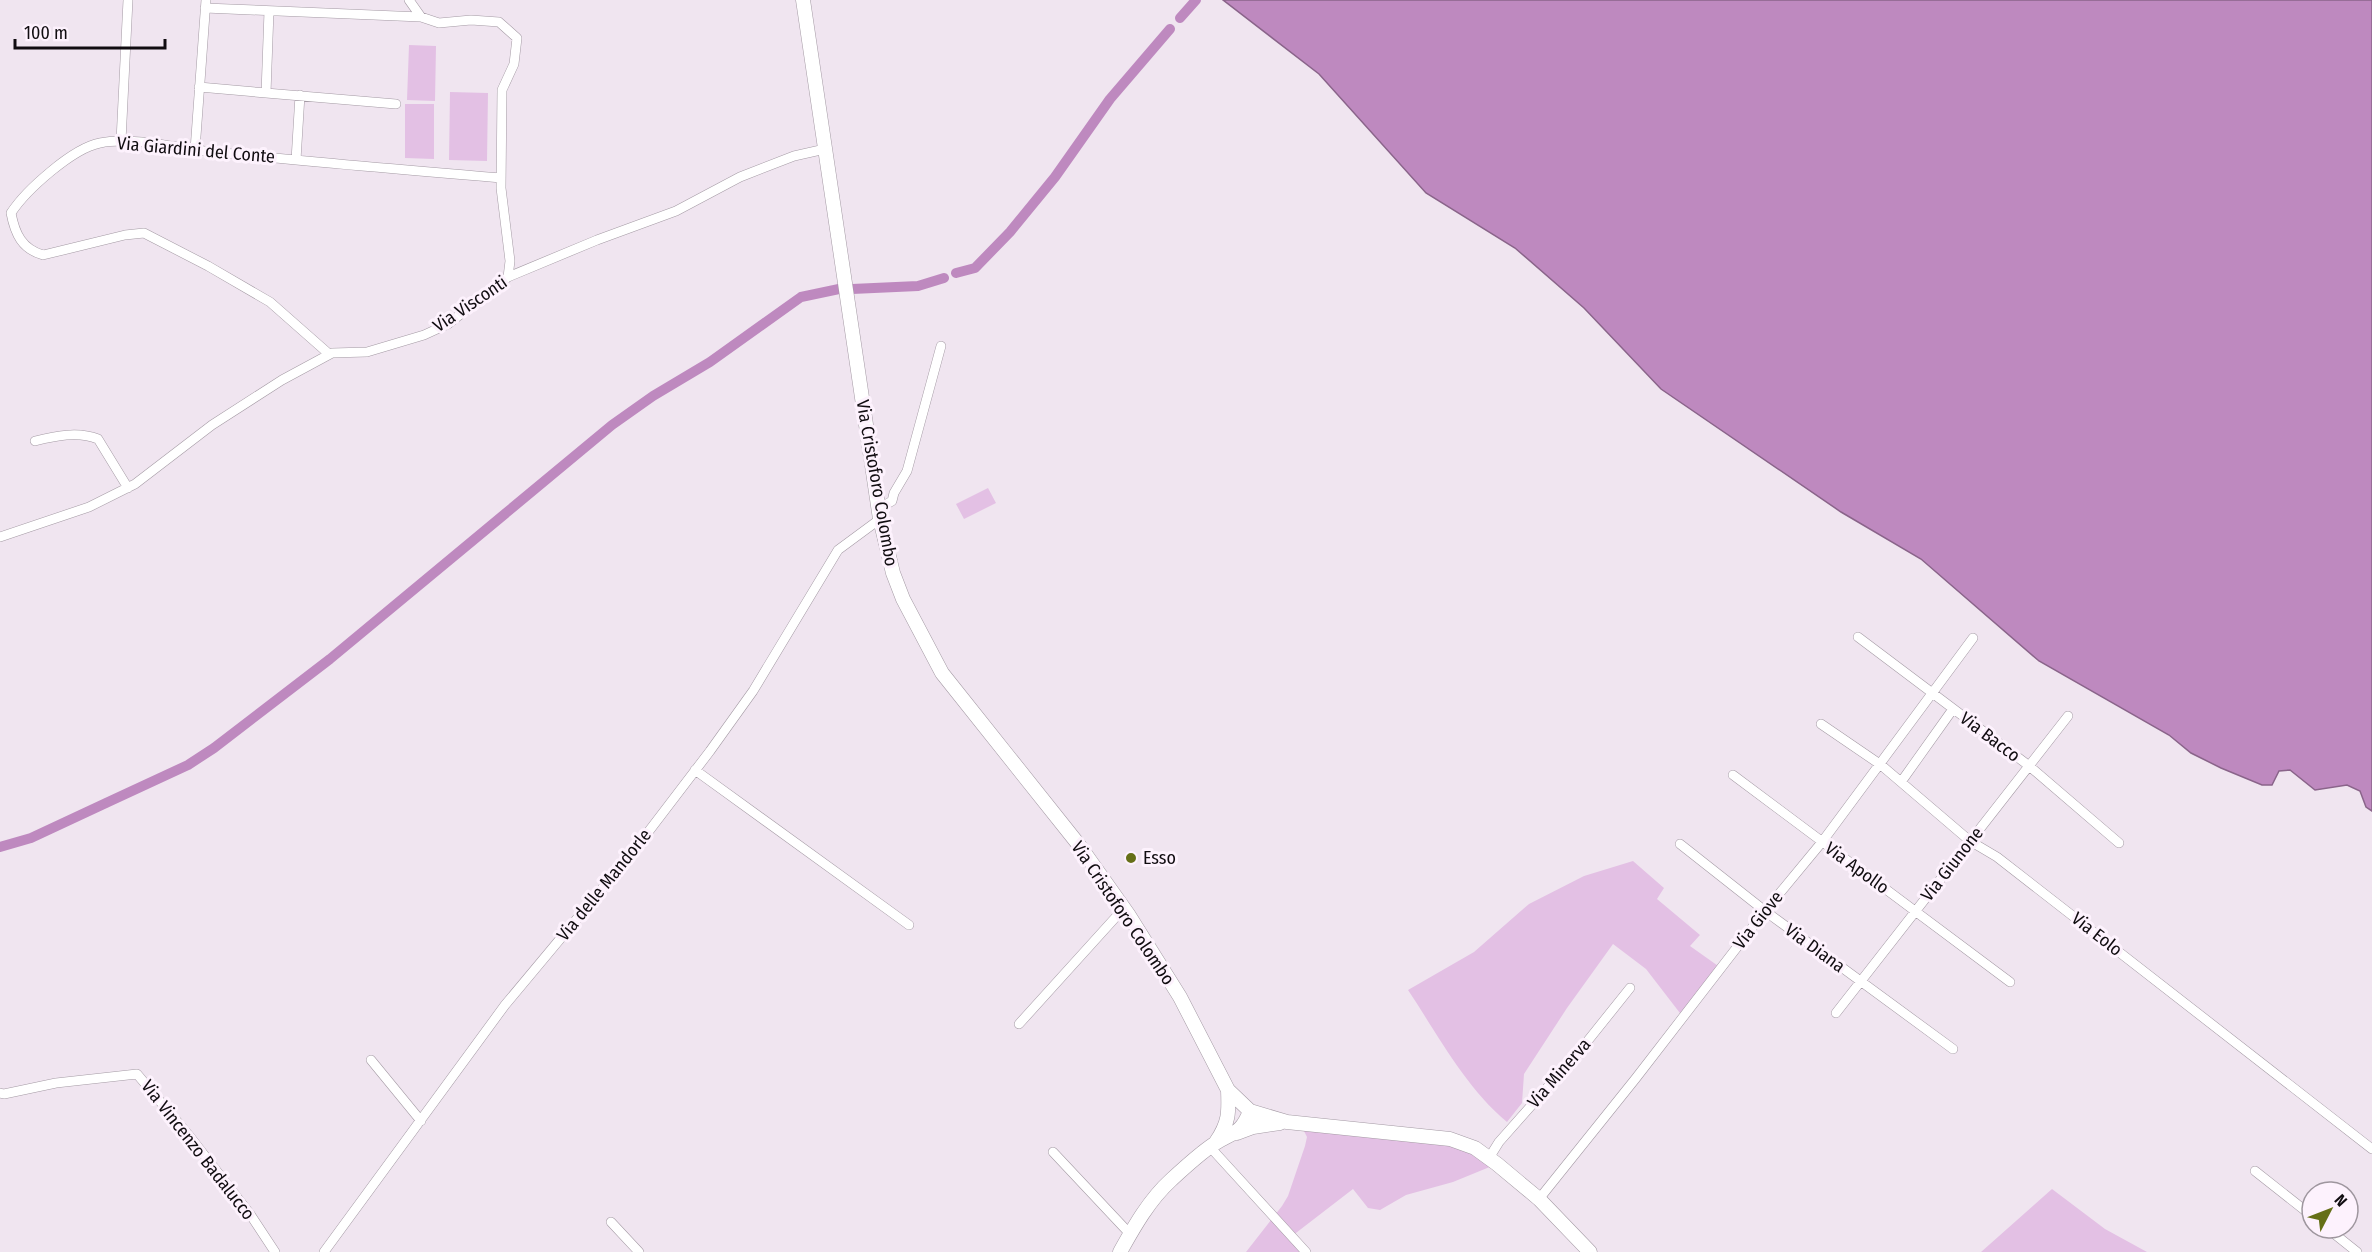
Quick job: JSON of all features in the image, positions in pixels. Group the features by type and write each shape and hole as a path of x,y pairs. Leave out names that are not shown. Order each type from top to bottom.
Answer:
{"main road":[{"name":"Via Cristoforo Colombo","path":"803,0 879,514 893,573 900,591 942,673 1076,841 1124,908 1180,997 1228,1090 1250,1111"},
{"path":"1228,1090 1231,1130"},
{"path":"1120,1252 1148,1206 1168,1182 1231,1130 1245,1124 1250,1111 1287,1122 1450,1139 1475,1148 1539,1199 1590,1252"},
{"path":"1231,1130 1287,1122"}],"street":[{"path":"121,141 128,0"},
{"path":"409,0 421,17"},
{"path":"195,150 206,4 269,11 421,17 439,23 471,20 499,22 517,38 514,64 502,90 501,178 510,261 508,277"},
{"path":"266,93 269,11"},
{"path":"199,87 396,104"},
{"path":"296,160 300,95"},
{"name":"Via Giardini del Conte","path":"329,354 270,302 144,233 125,235 44,255 31,251 18,237 11,213 17,203 48,173 98,143 121,141 296,160 501,178"},
{"name":"Via Visconti","path":"0,537 89,507 128,488 212,425 282,380 329,354 367,352 424,335 448,324 508,277 597,240 676,211 740,177 794,156 825,149"},
{"name":"Via delle Mandorle","path":"324,1252 505,1005 636,848 753,691 838,550 892,501 907,471 941,346"},
{"path":"35,441 61,435 90,436 98,439 128,488"},
{"name":"Via Bacco","path":"1858,637 2028,765 2119,843"},
{"name":"Via Giove","path":"1539,1199 1765,911 1822,842 1973,638"},
{"path":"1901,782 1953,709"},
{"name":"Via Giunone","path":"1836,1013 2068,716"},
{"name":"Via Eolo","path":"1821,724 1881,765 1970,841 1997,857 2372,1149"},
{"path":"695,770 909,925"},
{"name":"Via Apollo","path":"1732,775 2010,982"},
{"name":"Via Diana","path":"1680,844 1765,911 1953,1049"},
{"path":"1018,1024 1124,908"},
{"name":"Via Minerva","path":"1489,1158 1499,1142 1578,1053 1630,988"},
{"path":"371,1059 421,1121"},
{"name":"Via Vincenzo Badalucco","path":"0,1093 56,1083 137,1074 191,1138 250,1214 275,1252"},
{"path":"1212,1146 1306,1252"},
{"path":"1053,1152 1130,1234"},
{"path":"2255,1171 2300,1207"},
{"path":"611,1222 639,1252"},
{"path":"2342,1240 2357,1252"}],"shaded area":[{"path":"1223,0 2372,0 2372,811 2366,807 2360,791 2347,785 2315,790 2290,770 2279,771 2272,785 2262,785 2221,768 2191,753 2169,735 2039,661 1921,559 1841,512 1661,389 1584,308 1515,248 1426,193 1319,74"},
{"path":"409,45 436,46 435,101 407,100"},
{"path":"450,92 488,93 487,161 449,160"},
{"path":"405,104 434,104 434,159 405,158"},
{"path":"988,488 996,503 964,519 956,504"},
{"path":"1633,861 1664,888 1657,899 1700,935 1690,946 1721,968 1683,1017 1646,969 1613,944 1567,1008 1524,1074 1522,1103 1507,1122 1465,1077 1408,990 1474,952 1529,904 1584,876"},
{"path":"1303,1129 1450,1139 1497,1164 1453,1182 1406,1195 1380,1210 1368,1208 1353,1189 1292,1236 1306,1252 1246,1252 1288,1196 1305,1146 1307,1137"},
{"path":"2052,1189 2105,1229 2147,1252 1981,1252"}],"waterway":[{"path":"1180,18 1196,0"},
{"path":"956,273 975,268 1010,232 1055,177 1110,99 1170,29"},
{"path":"852,289 918,286 944,278"},
{"path":"0,847 31,838 188,765 214,748 330,659 612,425 653,396 710,362 801,297 839,289"}],"place":[{"name":"Esso","path":"1131,858"}]}
